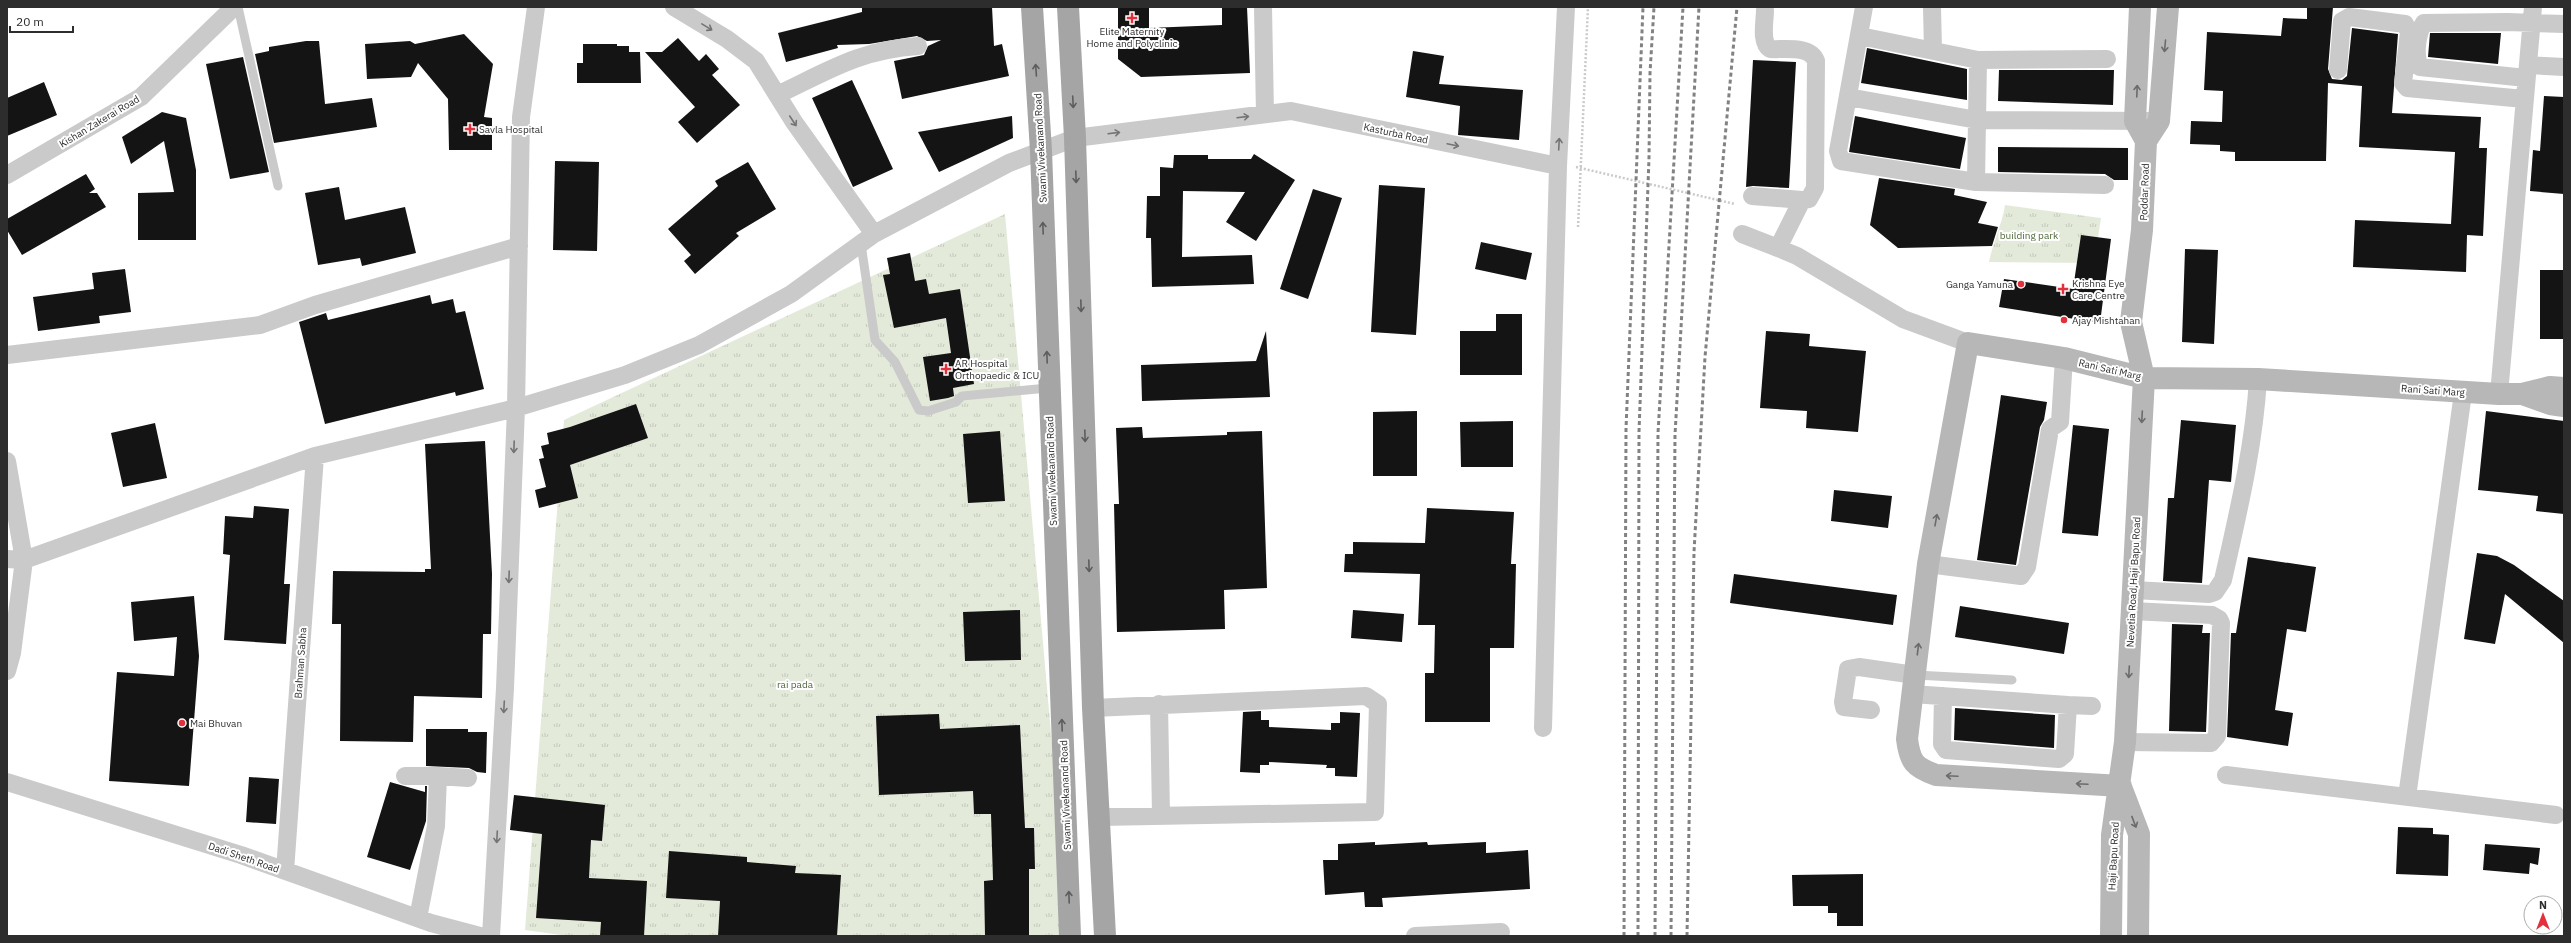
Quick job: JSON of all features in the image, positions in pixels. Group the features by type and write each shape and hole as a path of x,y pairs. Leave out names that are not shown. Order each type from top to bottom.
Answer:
{"main road":[{"name":"Swami Vivekanand Road","path":"1032,7 1041,151 1048,388 1070,936"},
{"path":"1068,7 1075,138 1093,708 1100,817 1105,936"}],"street":[{"name":"Kishan Zakerai Road","path":"7,174 140,97 234,7"},
{"path":"491,936 505,688 516,408 521,117 536,7"},
{"path":"674,7 727,39 756,61 867,239"},
{"path":"1263,7 1265,114"},
{"path":"1543,728 1558,166 1566,7"},
{"path":"1864,7 1860,36 1838,151 1841,161 1976,182 2105,185"},
{"path":"1932,7 1933,50"},
{"name":"Poddar Road","path":"2140,7 2136,121 2146,141 2142,230 2131,322 2144,378"},
{"path":"2146,141 2159,120 2168,7"},
{"path":"1747,201 1802,200 1808,198 1815,188 1816,61 1814,55 1808,51 1770,50 1766,47 1764,41 1766,10"},
{"path":"2499,394 2532,15"},
{"path":"2564,24 2532,15 2424,23 2420,29 2416,60 2420,66 2527,72 2564,67"},
{"path":"2338,70 2342,21 2349,17 2405,24 2408,32 2403,83 2406,88 2524,99"},
{"path":"1860,36 1978,60 2107,59"},
{"path":"777,95 844,61 878,51 918,46"},
{"path":"1976,182 1978,60"},
{"path":"1848,97 1977,120 2159,120"},
{"name":"Kasturba Road","path":"15,559 315,456 516,408 625,375 699,345 792,294 867,239 1009,163 1075,138 1291,112 1558,166"},
{"path":"1778,248 1802,200"},
{"name":"Rani Sati Marg","path":"1742,234 1797,256 1904,319 1968,343 2064,358 2144,378 2258,379 2499,394 2522,394 2550,387 2564,388"},
{"path":"7,355 260,325 315,305 519,246"},
{"path":"1968,343 1928,564 1907,739 1912,762 1923,770 1936,775 2121,786"},
{"path":"1928,564 2021,576 2027,567 2048,437 2050,429 2060,422 2064,358"},
{"name":"Nevetia Road,Haji Bapu Road","path":"2121,786 2125,742 2144,378"},
{"path":"2133,590 2209,594 2220,587 2223,580 2244,487 2256,412 2258,379"},
{"path":"2407,797 2463,392"},
{"path":"2522,394 2550,404 2564,406"},
{"name":"Brahman Sabha","path":"285,871 315,456"},
{"path":"7,461 15,559 12,653 7,671"},
{"path":"2125,742 2211,743 2217,736 2221,623 2219,619 2212,616 2132,611"},
{"path":"1871,710 1844,707 1843,702 1848,669 1859,667 1942,696 2092,706"},
{"path":"1093,708 1366,696 1378,704 1375,812 1161,814 1100,817"},
{"path":"1942,696 1942,744 1946,750 2051,758 2063,758 2067,751 2068,705"},
{"path":"1159,704 1161,814"},
{"path":"2226,775 2556,815"},
{"path":"405,776 468,778"},
{"path":"425,926 436,826 438,776"},
{"name":"Dadi Sheth Road","path":"7,782 234,852 425,926 480,936"},
{"name":"Haji Bapu Road","path":"2111,936 2110,910 2112,835 2121,786"},
{"name":"Haji Bapu Road","path":"2121,786 2139,834 2138,936"},
{"path":"2110,910 2138,911"},
{"path":"1415,936 1501,932"}],"lane":[{"path":"238,7 278,186"},
{"path":"867,239 875,340 895,362 919,410 928,411 956,402 962,396 1048,388"},
{"path":"1914,685 2012,680"}],"path":[{"path":"1578,227 1588,7"},
{"path":"1581,167 1747,201"}],"green space":[{"name":"building park","path":"2005,205 2101,218 2094,263 1989,262"},
{"name":"rai pada","path":"1005,214 1069,936 568,936 525,930 564,420"}],"building":[{"path":"862,7 992,7 994,46 1002,44 1009,76 902,99 894,61 924,55 928,46 941,40 927,41 917,36 869,44 837,45 838,48 786,62 778,33 862,12"},
{"path":"1118,7 1149,7 1149,28 1222,25 1222,7 1247,7 1250,73 1141,77 1118,59"},
{"path":"2307,7 2333,7 2328,69 2332,79 2342,80 2347,76 2352,28 2398,34 2392,113 2481,117 2479,148 2487,148 2483,236 2467,235 2466,272 2353,267 2355,220 2451,224 2455,152 2359,147 2362,86 2328,83 2326,161 2235,161 2235,152 2220,151 2220,145 2190,144 2191,121 2222,122 2223,91 2204,90 2207,32 2281,36 2283,18 2307,19"},
{"path":"2430,33 2501,33 2498,64 2428,57"},
{"path":"464,34 493,64 484,117 492,118 492,150 449,150 448,99 418,63 411,77 367,79 365,44 410,41 415,44"},
{"path":"678,38 699,61 706,54 719,69 712,75 740,105 697,143 678,122 695,107 645,52 662,52"},
{"path":"306,41 319,41 325,104 372,98 377,127 274,143 255,54 269,51 269,47"},
{"path":"583,44 617,44 617,46 629,46 629,52 640,52 641,83 577,83 577,63 583,63"},
{"path":"1867,48 1967,69 1967,100 1861,83"},
{"path":"1413,51 1444,56 1439,84 1523,90 1519,140 1458,135 1460,106 1406,97"},
{"path":"243,57 269,172 230,179 206,64"},
{"path":"1753,60 1796,62 1789,188 1746,187"},
{"path":"1999,70 2114,70 2113,105 1998,101"},
{"path":"852,80 893,169 853,187 812,98"},
{"path":"44,82 57,115 7,136 7,98"},
{"path":"2544,96 2564,97 2564,194 2530,191 2533,150 2540,151"},
{"path":"162,112 186,118 196,170 196,240 138,240 138,193 174,192 164,141 131,164 122,137"},
{"path":"1012,116 1013,138 939,172 918,132"},
{"path":"1855,116 1966,138 1960,169 1849,152"},
{"path":"1998,147 2128,148 2128,180 2114,180 2105,174 1998,172"},
{"path":"1254,154 1295,180 1256,241 1226,222 1245,192 1183,191 1182,257 1252,255 1254,284 1152,287 1151,238 1146,238 1147,196 1160,196 1160,167 1173,168 1174,155 1208,155 1208,159 1251,159"},
{"path":"555,161 599,162 597,251 553,250"},
{"path":"748,162 776,209 736,233 739,236 695,274 684,261 691,255 668,229 718,186 715,181"},
{"path":"86,174 95,189 89,193 97,193 106,207 22,255 7,230 7,219"},
{"path":"1879,178 1955,189 1954,195 1987,202 1978,223 1998,227 1992,246 1898,248 1870,225"},
{"path":"1379,185 1425,188 1416,335 1371,332"},
{"path":"339,187 345,220 405,207 416,253 362,266 360,258 318,265 305,193"},
{"path":"1313,189 1342,198 1308,299 1280,289"},
{"name":"Ganga Yamuna","path":"2081,235 2111,239 2100,323 1999,307 2004,279 2073,289"},
{"path":"1481,242 1532,253 1526,280 1475,269"},
{"path":"2185,249 2218,250 2214,344 2182,342"},
{"path":"910,253 915,281 926,279 929,294 960,289 974,384 953,388 954,396 948,398 930,401 923,357 951,353 946,318 894,328 883,275 890,274 887,258"},
{"path":"125,269 131,312 99,316 100,323 38,331 33,297 94,289 92,273"},
{"path":"2540,270 2564,270 2564,339 2540,339"},
{"path":"430,295 432,304 453,299 456,313 465,311 484,389 456,396 455,392 325,424 299,322 326,313 328,320"},
{"path":"1496,314 1522,314 1522,375 1460,375 1460,331 1496,331"},
{"path":"1266,331 1270,397 1142,401 1141,365 1256,361"},
{"path":"1766,331 1810,334 1809,346 1866,351 1858,432 1806,428 1807,411 1760,408"},
{"path":"2001,395 2047,402 2044,420 2040,427 2016,565 1977,560"},
{"path":"636,404 648,438 570,465 578,498 539,508 535,490 546,487 539,459 544,458 541,446 549,444 547,433 570,427"},
{"path":"1417,411 1417,476 1373,476 1373,412"},
{"path":"2486,411 2564,421 2564,514 2536,511 2538,496 2478,490"},
{"path":"2181,420 2236,425 2231,482 2209,480 2202,583 2163,581 2168,498 2174,498"},
{"path":"1513,421 1513,467 1461,467 1460,422"},
{"path":"155,423 167,478 123,487 111,433"},
{"path":"2073,425 2109,429 2098,536 2062,533"},
{"path":"1142,427 1143,438 1227,435 1227,432 1262,431 1267,588 1224,590 1225,629 1117,632 1114,504 1119,504 1116,428"},
{"path":"1000,431 1005,501 968,503 963,434"},
{"path":"485,441 492,574 491,634 483,634 482,698 414,696 413,742 340,741 341,624 332,624 333,571 425,572 425,569 431,569 425,444"},
{"path":"1834,490 1892,496 1888,528 1831,521"},
{"path":"254,506 289,509 284,584 290,584 286,644 224,640 230,555 223,554 225,516 253,518"},
{"path":"1427,508 1514,512 1511,564 1516,564 1514,648 1490,648 1490,722 1425,722 1425,673 1434,673 1435,625 1418,625 1420,574 1344,572 1345,554 1353,554 1353,542 1425,543"},
{"path":"2477,553 2497,556 2514,565 2564,601 2564,643 2505,594 2495,644 2464,639"},
{"path":"2248,557 2316,567 2306,632 2287,629 2275,710 2293,713 2288,746 2227,737 2231,633 2236,633"},
{"path":"1734,574 1897,595 1893,625 1730,603"},
{"path":"194,596 199,656 189,786 109,781 117,672 174,676 177,637 134,641 131,602"},
{"path":"1960,606 2069,623 2064,654 1955,637"},
{"path":"1020,610 1021,660 965,661 963,612"},
{"path":"1353,610 1404,614 1402,642 1351,638"},
{"path":"2172,624 2203,625 2202,633 2210,633 2206,732 2169,731"},
{"path":"1955,708 2055,715 2054,748 1954,740"},
{"path":"1261,711 1261,720 1269,720 1269,727 1331,730 1331,723 1340,723 1340,712 1360,713 1357,777 1335,776 1335,768 1326,768 1327,765 1269,762 1269,765 1260,765 1260,773 1240,772 1243,712"},
{"path":"939,714 940,729 1020,725 1025,828 1034,828 1035,869 1029,869 1029,936 985,936 984,881 993,880 991,814 974,814 973,791 879,795 876,716"},
{"path":"426,729 468,729 468,732 487,732 486,773 477,772 469,768 426,766"},
{"path":"249,777 279,779 276,824 246,822"},
{"path":"390,782 425,792 425,786 427,786 426,821 410,870 367,857"},
{"path":"514,795 605,805 602,841 591,840 589,878 647,881 644,936 600,936 601,922 536,918 542,834 510,830"},
{"path":"2398,827 2433,828 2433,834 2449,835 2448,876 2396,874"},
{"path":"1375,842 1375,845 1427,842 1428,845 1486,842 1486,853 1528,850 1530,889 1382,898 1383,907 1365,907 1364,892 1325,895 1323,860 1338,860 1338,844"},
{"path":"2485,844 2540,848 2538,865 2530,863 2529,874 2483,870"},
{"path":"669,851 747,857 747,862 796,866 795,873 841,875 837,936 718,936 720,901 666,898"},
{"path":"1863,874 1863,926 1837,926 1837,913 1828,913 1828,906 1793,906 1792,875"}],"railway":[{"path":"1624,936 1626,429 1643,7"},
{"path":"1638,936 1639,432 1649,158 1650,73 1654,7"},
{"path":"1655,936 1658,433 1683,7"},
{"path":"1671,936 1675,435 1699,7"},
{"path":"1687,936 1694,552 1705,357 1737,7"}],"place":[{"name":"Elite Maternity Home and Polyclinic","path":"1132,18"},
{"name":"Savla Hospital","path":"470,129"},
{"name":"Ganga Yamuna","path":"2021,284"},
{"name":"Krishna Eye Care Centre","path":"2063,289"},
{"name":"Ajay Mishtahan","path":"2064,320"},
{"name":"AR Hospital Orthopaedic & ICU","path":"946,369"},
{"name":"Mai Bhuvan","path":"182,723"}]}
